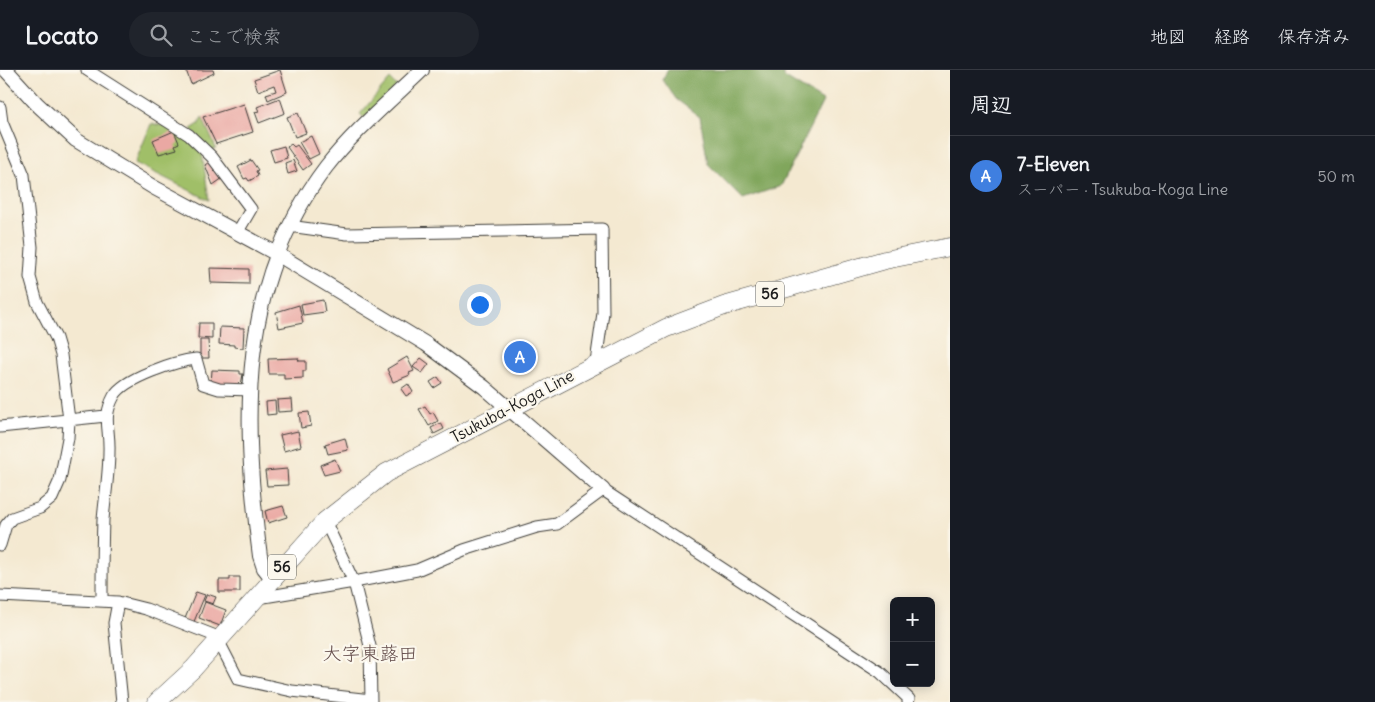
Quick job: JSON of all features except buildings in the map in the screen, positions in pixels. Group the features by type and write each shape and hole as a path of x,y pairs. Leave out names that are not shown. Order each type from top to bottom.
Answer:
{"main road":[{"name":"Tsukuba-Koga Line","path":"156,702 193,669 219,642 272,578 325,521 386,473 596,362 666,328 724,306 885,260 950,247"}],"street":[{"path":"6,70 37,104 76,140 153,187 277,254 426,344 508,408 603,490 880,672 910,701"},
{"path":"87,70 189,135 212,157 251,208 238,233"},
{"path":"272,578 262,564 256,528 249,419 250,390 258,321 264,290 289,226 308,194 344,146 422,70"},
{"path":"0,107 2,122 24,175 32,247 30,277 37,302 56,338 61,355 69,420 68,438 60,480 52,498 40,508 12,518 6,526 0,545"},
{"path":"289,226 347,234 602,229 603,313 596,362"},
{"path":"102,600 103,522 109,453 109,430 106,416 115,394 141,376 184,360 196,360 203,384 219,389 250,390"},
{"path":"0,427 106,416"},
{"path":"258,594 264,597 417,570 464,550 537,527 557,524 603,490"},
{"path":"0,596 42,600 102,600 146,609 212,635 219,642 238,680 292,691 371,701 370,646 354,582 325,521"},
{"path":"118,602 114,623 122,702"}],"green space":[{"path":"667,70 784,70 784,77 823,101 781,186 743,199 708,164 700,117 676,99 663,80"},
{"path":"390,79 397,86 364,118 360,114"},
{"path":"202,117 216,148 211,150 191,129 199,124"},
{"path":"151,124 168,126 189,140 202,153 209,200 135,163"}],"place":[{"name":"7-Eleven","path":"520,357"}],"district":[{"name":"大字東蕗田","path":"370,653"}]}
